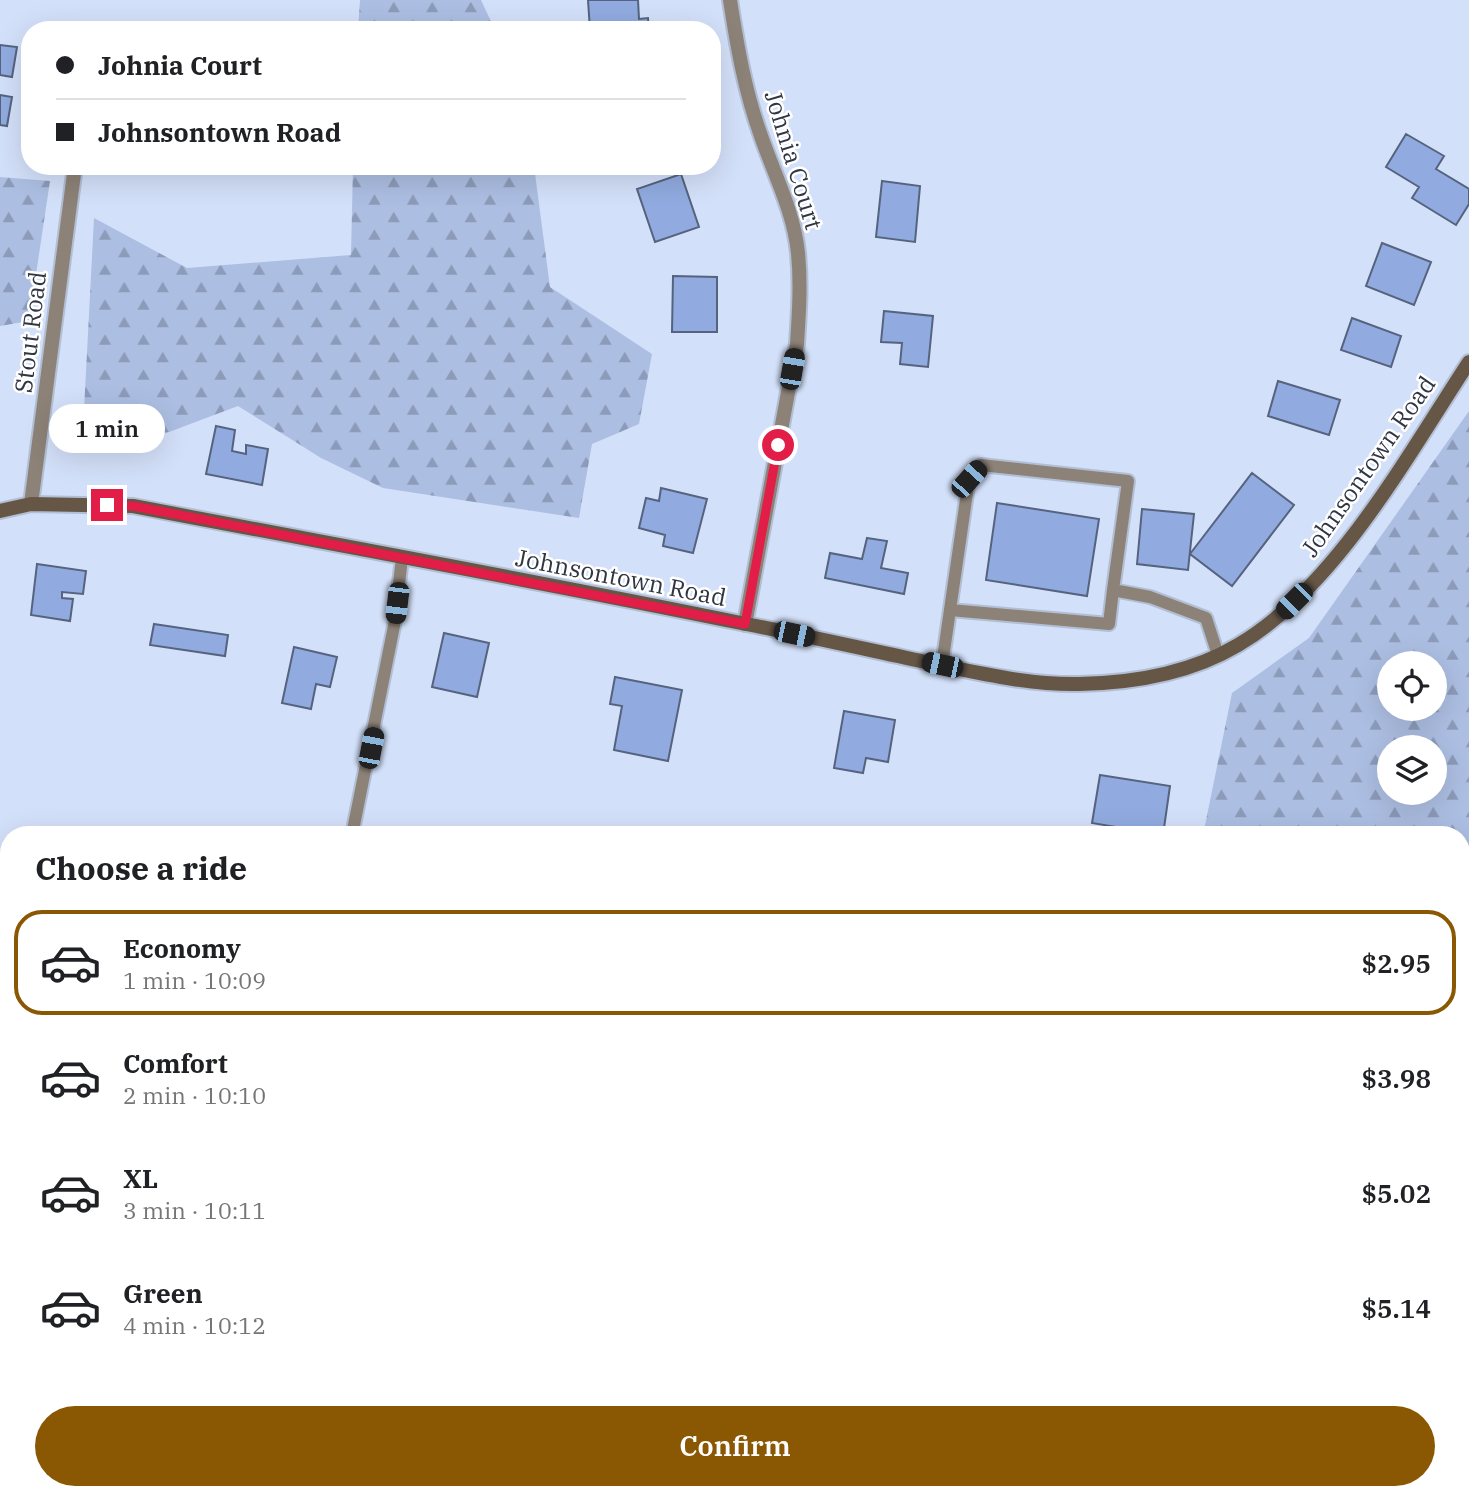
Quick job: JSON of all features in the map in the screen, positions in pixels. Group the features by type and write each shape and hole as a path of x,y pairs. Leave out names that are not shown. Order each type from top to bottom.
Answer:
{"street":[{"name":"Johnia Court","path":"730,0 738,51 760,133 786,201 798,251 800,298 797,344 745,624"},
{"name":"Stout Road","path":"31,504 74,175"},
{"name":"Johnsontown Road","path":"0,511 31,504 133,506 745,624 993,676 1077,684 1134,680 1189,668 1237,646 1278,617 1326,569 1366,517 1469,362"}],"lane":[{"path":"942,665 969,479 981,465 1129,481 1109,624 950,610"},
{"path":"354,826 394,626 402,558"},
{"path":"1113,590 1150,597 1206,618 1218,655"}],"green space":[{"path":"360,0 481,0 491,21 359,21"},
{"path":"353,175 535,175 550,287 652,354 639,424 592,444 579,518 383,488 321,458 238,406 153,438 84,410 94,218 187,268 351,255"},
{"path":"0,177 50,181 29,321 0,326"},
{"path":"1469,411 1469,826 1205,826 1232,693 1309,638"}],"building":[{"path":"588,0 638,0 639,19 648,18 648,21 589,21"},
{"path":"0,45 17,47 12,77 0,75"},
{"path":"0,95 12,97 7,126 0,125"},
{"path":"1406,134 1444,156 1436,169 1469,189 1469,204 1456,225 1412,198 1419,187 1386,167"},
{"path":"681,175 699,227 655,242 637,189"},
{"path":"882,181 920,186 915,242 876,237"},
{"path":"1382,243 1431,262 1414,305 1366,286"},
{"path":"673,276 717,277 717,332 672,332"},
{"path":"884,311 933,316 928,367 900,364 902,343 881,342"},
{"path":"1352,318 1401,336 1391,367 1341,350"},
{"path":"1278,381 1340,400 1329,435 1268,416"},
{"path":"216,426 235,430 232,451 246,454 246,445 268,449 262,485 206,474"},
{"path":"1252,473 1294,505 1232,586 1190,554"},
{"path":"661,488 707,499 693,553 663,546 665,535 639,528 646,498 659,501"},
{"path":"997,503 1099,519 1087,596 986,580"},
{"path":"1142,509 1194,514 1188,570 1137,564"},
{"path":"867,538 887,541 881,568 908,573 904,594 825,578 830,553 862,559"},
{"path":"37,564 86,571 83,594 62,592 62,598 73,599 70,621 31,615"},
{"path":"154,624 228,635 225,656 150,645"},
{"path":"444,633 489,643 477,697 432,687"},
{"path":"294,647 337,657 330,687 316,684 311,709 282,703"},
{"path":"615,677 682,690 668,761 614,750 622,706 610,704"},
{"path":"844,711 895,720 888,762 866,758 863,773 834,768"},
{"path":"1100,775 1170,786 1164,826 1110,826 1092,823"}],"route":[{"path":"107,505 133,506 745,624 778,445"}]}
